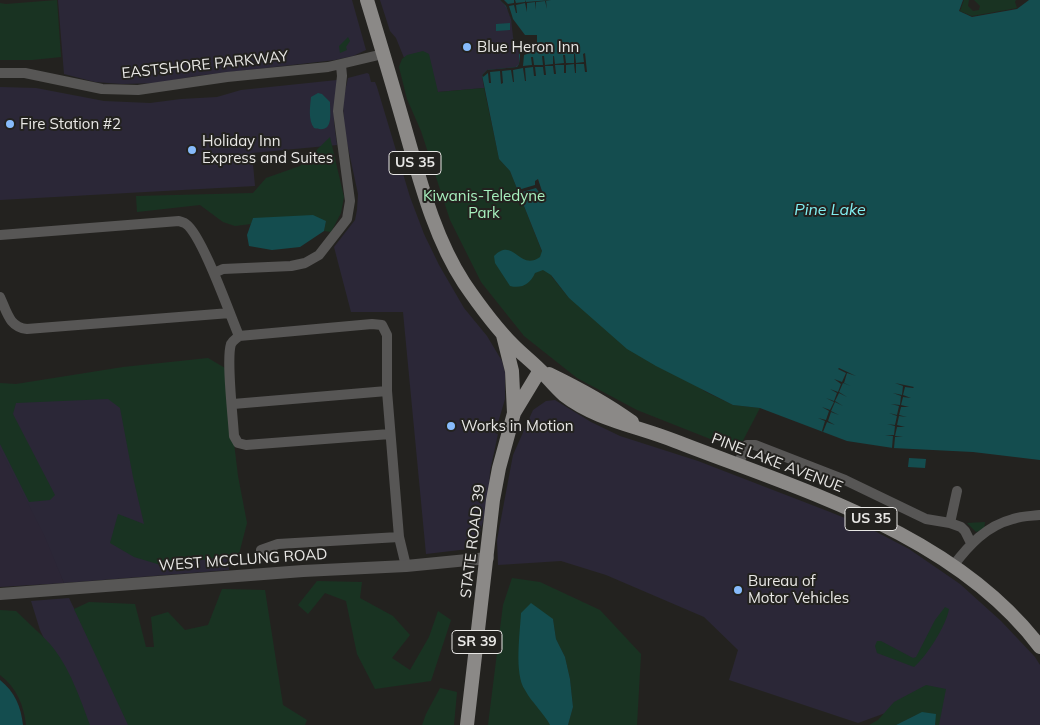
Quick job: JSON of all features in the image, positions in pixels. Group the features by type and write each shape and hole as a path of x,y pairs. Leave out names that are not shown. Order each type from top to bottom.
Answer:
{"main road":[{"name":"PINE LAKE AVENUE","path":"367,0 418,176 443,243 462,281 487,315 503,334 540,370 574,386 619,413 638,427 738,464 846,508 893,530 953,566 982,588 1010,613 1040,647"},
{"path":"503,334 512,371 514,414"},
{"name":"STATE ROAD 39","path":"467,725 488,558 493,500 499,468 514,414 540,370"}],"street":[{"name":"EASTSHORE PARKWAY","path":"0,73 40,75 102,89 138,90 227,77 342,65 383,54"},
{"path":"214,273 224,269 291,266 305,263 319,255 347,219 350,201 338,111 342,65"},
{"path":"0,235 179,221 187,224 214,273 239,336"},
{"path":"0,297 12,323 18,328 27,329 230,313"},
{"path":"390,434 246,445 238,443 234,436 230,376 230,346 233,340 239,336 372,324 382,325 386,335 387,391 399,537 406,566"},
{"path":"232,404 387,391"},
{"path":"738,464 747,445 755,445 845,480 926,519 960,526 971,543"},
{"path":"950,523 957,491"},
{"path":"953,566 971,543 989,529 1013,518 1040,516"},
{"path":"261,550 278,544 399,537"},
{"name":"WEST MCCLUNG ROAD","path":"0,594 303,571 406,566 488,558"}],"shaded area":[{"path":"58,0 352,0 366,50 353,56 335,60 196,76 158,83 122,84 95,82 64,74"},
{"name":"Blue Heron Inn","path":"380,0 500,0 506,5 511,19 520,26 523,66 482,76 484,88 438,92 413,80 396,38 390,31"},
{"path":"367,73 371,82 375,82 377,87 410,197 424,234 439,265 464,308 487,336 502,361 505,372 505,399 495,433 498,434 490,471 488,503 478,540 468,549 426,554 403,312 351,312 334,247 355,220 358,194 344,129 343,100 348,78"},
{"path":"337,80 334,122 337,145 252,153 255,186 0,200 0,87 36,88 104,101 150,103 217,97 241,90"},
{"path":"209,381 229,570 64,583 0,451 0,395"},
{"path":"555,400 591,422 620,436 698,461 830,512 867,527 909,549 960,584 1001,621 1035,657 1040,665 1040,725 934,725 936,718 910,704 858,723 729,680 738,650 704,617 606,575 561,561 498,565 497,540 513,455 533,410 546,401"},
{"path":"0,449 44,535 64,583 0,587"},
{"path":"69,598 130,725 85,725 40,630 31,601"}],"green space":[{"path":"57,0 61,57 32,60 0,60 0,3"},
{"path":"964,0 969,0 968,6 973,11 979,10 980,6 974,0 1016,0 1017,8 972,16 960,11"},
{"path":"348,37 350,41 346,47 347,50 340,53 339,46"},
{"name":"Kiwanis-Teledyne Park","path":"423,51 429,54 438,92 484,88 499,159 510,171 552,277 569,298 706,392 733,405 760,408 738,450 637,410 577,378 524,336 481,282 450,220 421,131 407,99 399,67 402,59 407,55"},
{"path":"330,137 344,197 341,213 331,232 324,231 326,221 253,218 251,224 235,226 223,222 200,205 137,212 136,196 253,193 266,178 300,166"},
{"path":"208,358 225,368 238,476 247,523 239,554 164,566 134,557 110,543 118,514 144,524 120,408 108,399 16,403 13,414 55,495 50,500 29,502 0,444 0,383 16,384 123,367"},
{"path":"985,522 984,529 976,532 967,523"},
{"path":"512,578 540,582 600,610 641,654 637,725 568,725 573,707 570,679 565,657 556,639 553,619 533,702 543,712 550,725 488,725 503,605"},
{"path":"317,581 362,582 360,598 393,616 410,635 392,658 410,670 429,637 438,611 451,620 431,681 375,689 357,654 346,601 325,593 308,614 298,605"},
{"path":"222,589 265,590 283,705 307,720 305,725 128,725 74,609 89,602 135,604 146,647 154,647 151,617 168,612 185,630 208,625"},
{"path":"945,607 949,609 940,632 925,656 914,667 877,653 875,646 877,641 881,641 913,658 916,657 935,620"},
{"path":"0,610 16,611 50,644 68,672 90,725 26,725 23,710 15,691 0,675"},
{"path":"926,685 946,689 939,725 935,725 916,715 896,725 869,725 878,720 894,702"},
{"path":"440,688 457,692 454,725 422,725 426,714"}],"water":[{"name":"Pine Lake","path":"500,0 963,0 959,11 972,17 1017,9 1029,0 1040,0 1040,460 973,452 893,448 847,441 760,408 733,405 627,349 569,298 551,275 543,270 535,273 525,285 518,287 510,286 495,263 494,256 501,251 507,250 512,251 521,258 533,260 540,257 542,251 510,171 499,159 482,75 487,70 516,67 519,64 519,46 514,45 512,21 507,9"},
{"path":"510,23 510,30 496,31 496,24"},
{"path":"318,93 322,94 330,102 328,126 320,129 314,128 310,113 311,97"},
{"path":"313,215 326,221 324,231 300,247 272,250 249,246 247,235 253,218"},
{"path":"909,458 926,459 925,468 908,467"},
{"path":"531,603 553,619 556,639 565,657 573,707 568,725 550,725 528,695 522,683 518,653 521,613"},
{"path":"0,680 10,690 16,700 21,712 23,725 0,725"},
{"path":"922,712 936,714 935,725 896,725"}],"pier":[{"path":"500,0 504,0 508,4 514,3 514,0 516,3 525,2 525,0 526,2 551,0 546,1 547,9 545,1 536,2 536,10 535,2 527,3 527,12 525,3 516,5 517,13 514,5 509,6 513,19 525,35 537,35 537,47 531,47 527,54 524,55 523,66 532,65 531,57 533,57 534,65 543,65 542,56 544,56 545,65 553,64 553,56 555,64 564,63 563,55 565,55 566,63 574,63 574,54 576,63 584,62 583,54 585,53 587,72 585,72 584,64 576,64 576,73 574,64 566,65 566,73 564,73 564,65 555,65 556,74 554,74 553,66 545,66 546,75 544,75 543,67 535,67 536,76 534,76 533,67 525,68 525,81 523,68 513,70 514,82 511,70 502,71 503,83 501,84 500,71 490,72 491,83 489,83 488,73 483,77 482,75 487,70 517,67 519,64 519,46 514,45 511,19 506,6"},
{"path":"538,179 542,191 539,192 536,188 519,193 518,190 535,185 535,181"},
{"path":"839,368 856,376 847,373 844,383 851,386 843,383 839,392 847,397 839,393 835,401 843,406 835,402 831,411 839,415 831,412 828,421 835,425 827,422 823,432 825,421 818,418 826,420 829,411 822,407 830,410 834,402 826,398 834,401 837,393 830,389 838,392 841,384 834,379 842,382 846,373"},
{"path":"895,383 914,387 905,387 903,395 911,398 903,397 901,405 909,407 901,407 899,415 907,417 899,416 897,425 905,427 897,427 895,436 903,437 895,437 894,448 892,448 893,436 885,435 894,435 895,426 887,424 895,425 897,416 889,413 897,415 899,406 891,404 900,405 901,396 893,393 902,395 903,386"}],"place":[{"name":"Blue Heron Inn","path":"467,47"},
{"name":"Fire Station #2","path":"10,124"},
{"name":"Holiday Inn Express and Suites","path":"192,150"},
{"name":"Works in Motion","path":"451,426"},
{"name":"Bureau of Motor Vehicles","path":"738,590"}]}
